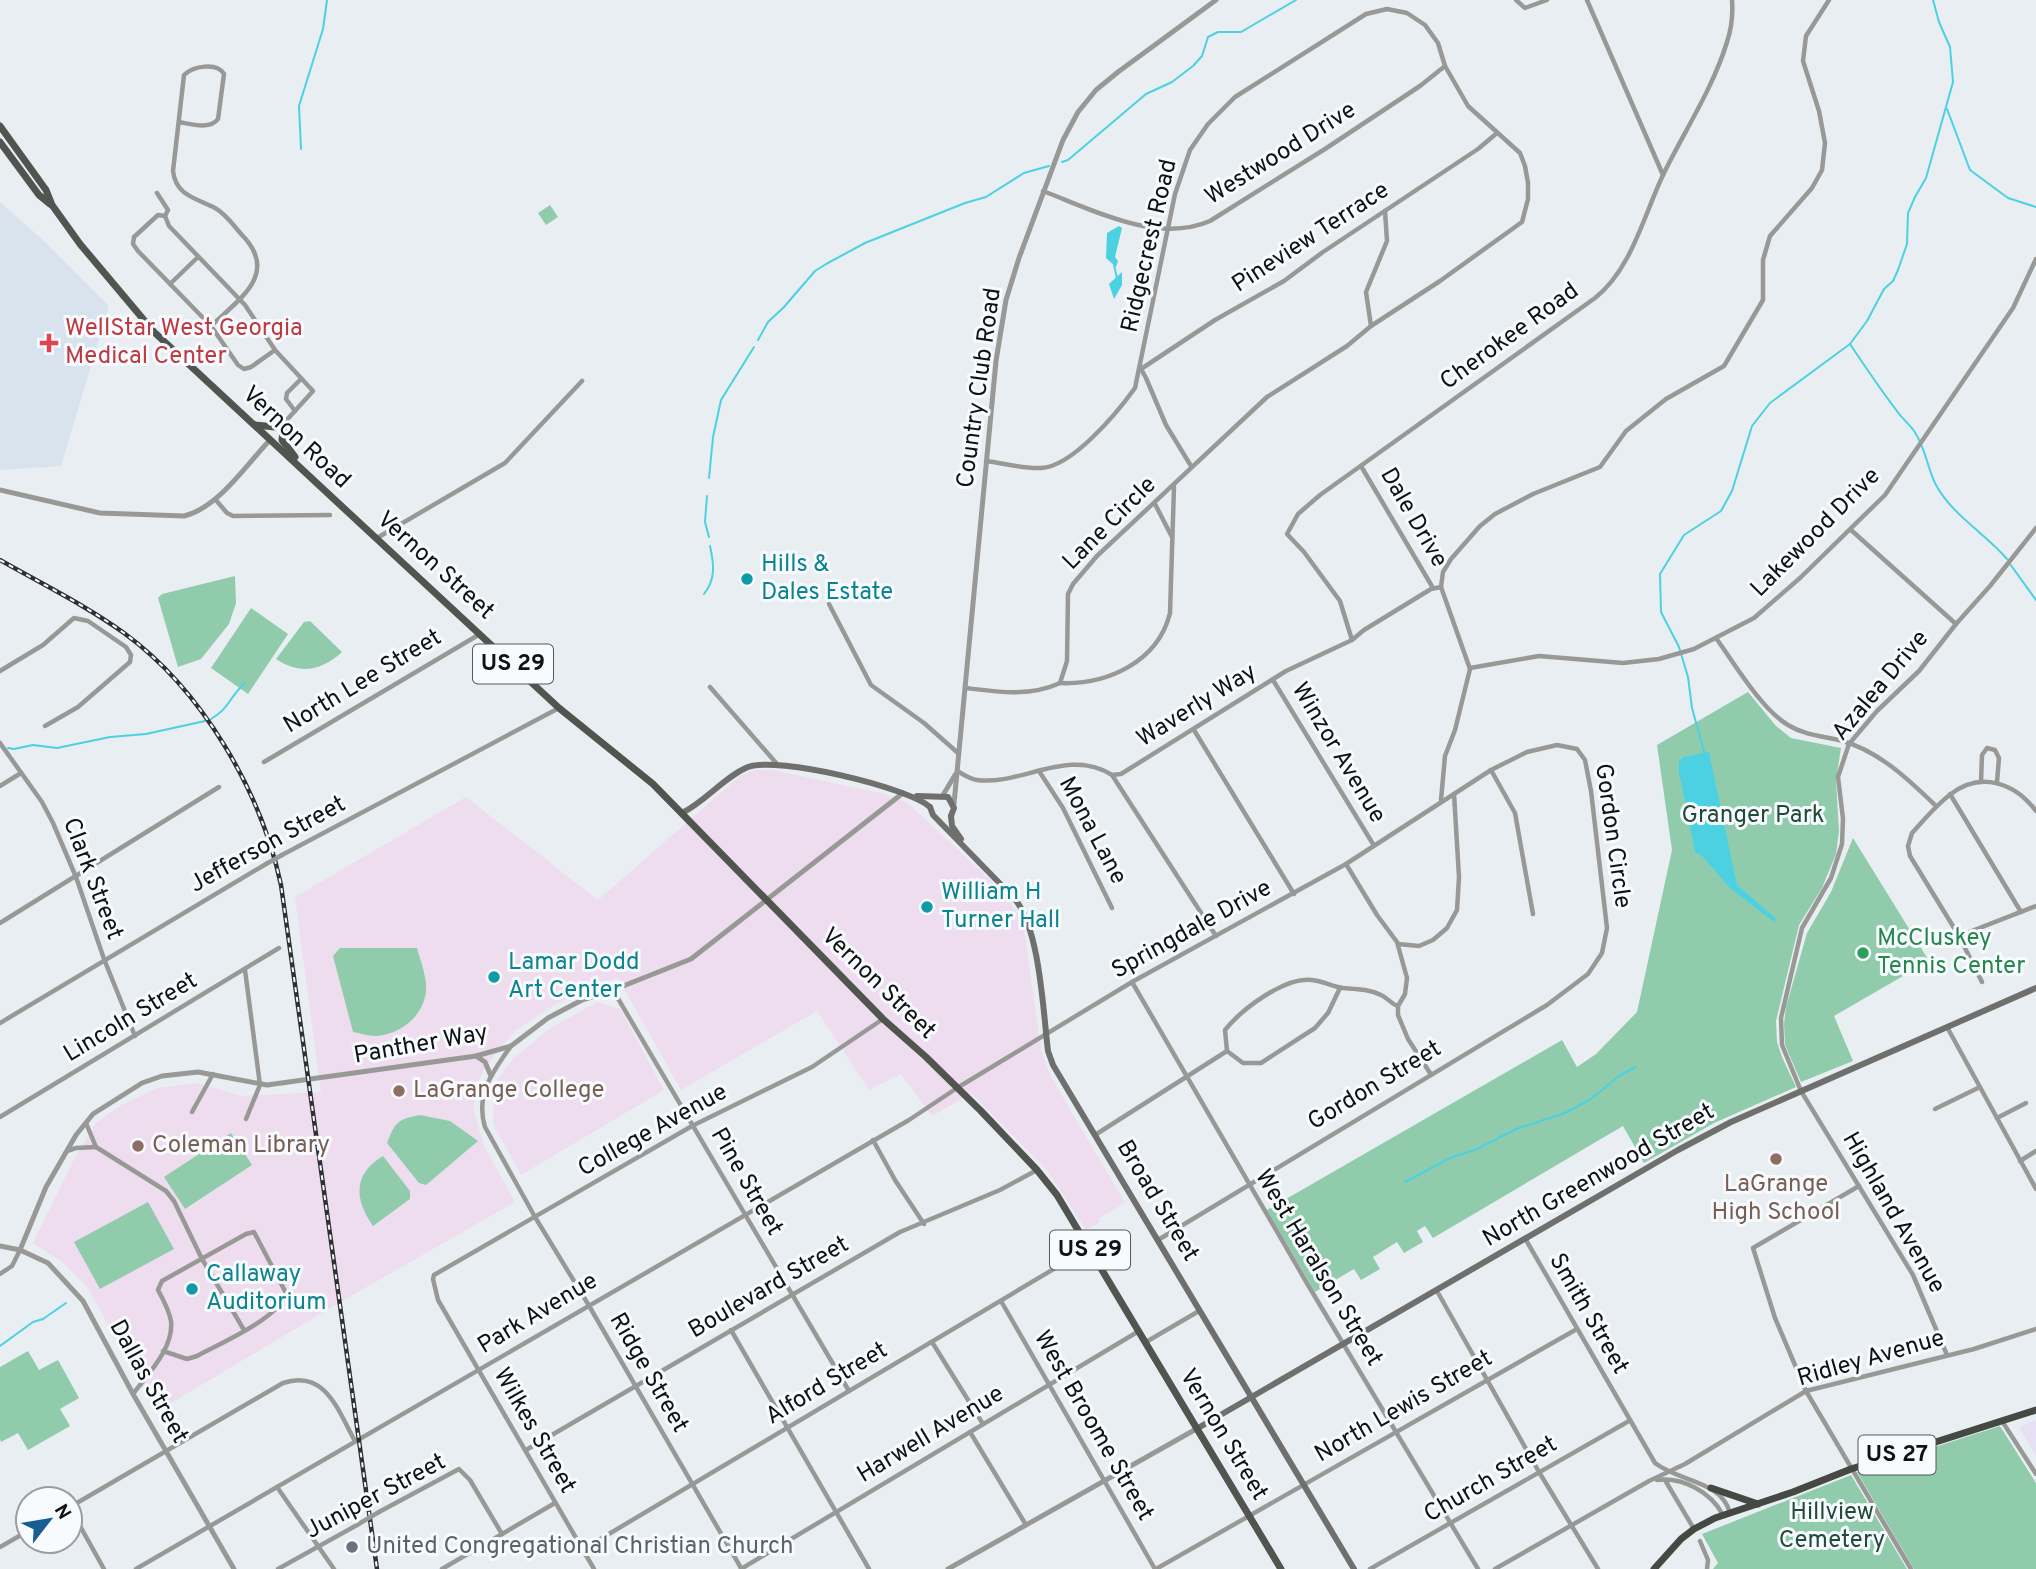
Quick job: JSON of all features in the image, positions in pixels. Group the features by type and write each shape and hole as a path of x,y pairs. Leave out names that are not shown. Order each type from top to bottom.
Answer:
{"highway":[{"name":"US 27","path":"1654,1569 1674,1545 1694,1529 1727,1514 1851,1469 2036,1410"},
{"path":"1711,1489 1758,1504"}],"main road":[{"name":"Vernon Road","path":"0,126 98,268 153,332 346,511"},
{"name":"Vernon Road","path":"0,142 39,195 52,205"},
{"path":"253,425 275,427 284,423"},
{"path":"284,423 282,440 307,474"},
{"name":"Vernon Street","path":"346,511 559,708 653,784 883,1019 957,1088 1037,1170 1055,1192 1281,1569"},
{"path":"682,813 743,770 760,764 777,764 860,780 903,793 930,807 933,816 938,819 951,816 954,811 951,799 940,796 915,797"},
{"path":"930,807 940,796"},
{"name":"Broad Street","path":"951,816 952,826 965,845"},
{"name":"Broad Street","path":"938,819 1019,903 1028,919 1034,940 1048,1051 1053,1065 1354,1569"},
{"name":"North Greenwood Street","path":"1198,1429 1678,1150 1731,1122 2036,988"}],"street":[{"name":"Country Club Road","path":"954,804 986,461 998,346 1006,300 1043,191 1063,140 1078,112 1096,90 1216,0"},
{"path":"1516,0 1525,8 1547,0"},
{"path":"1587,0 1663,176"},
{"name":"Cherokee Road","path":"1352,640 1340,601 1304,552 1287,534 1297,514 1603,291 1621,268 1663,176 1712,80 1726,44 1732,0"},
{"path":"1441,801 1446,756 1470,668 1441,586 1443,572 1480,526 1495,514 1533,494 1600,467 1626,431 1666,399 1724,366 1763,300 1763,260 1770,236 1812,188 1822,170 1825,142 1819,111 1803,61 1806,36 1829,0"},
{"name":"Ridgecrest Road","path":"986,461 1041,468 1058,464 1091,439 1120,410 1135,388 1175,194 1190,150 1208,124 1235,97 1366,13 1387,9 1407,13 1425,25 1438,43 1445,66 1468,106 1520,153 1525,166 1528,199 1522,222 1347,345 1267,397 1191,467"},
{"path":"179,122 209,126 215,124 224,74 222,69 217,66 186,71 179,122 173,171 177,187 183,194 221,212 252,244 259,262 257,277 249,289 211,326"},
{"name":"Westwood Drive","path":"1043,191 1131,223 1169,230 1192,229 1210,221 1325,149 1420,86 1445,66"},
{"name":"Pineview Terrace","path":"1140,369 1214,320 1284,281 1478,149 1497,133"},
{"path":"157,192 168,210 165,216 169,226 239,300 275,350 313,391 284,423"},
{"path":"1371,326 1366,292 1387,241 1385,211"},
{"path":"165,216 158,215 134,237 133,244 211,326 238,365 244,369 251,367 275,350"},
{"path":"170,284 198,257"},
{"name":"Lakewood Drive","path":"1470,668 1539,656 1623,663 1659,659 1694,649 1754,618 1851,530 1885,495 2013,308 2036,259"},
{"path":"1140,369 1166,425 1191,467"},
{"path":"295,411 286,399 287,393 302,379"},
{"path":"377,539 505,463 582,381"},
{"path":"0,490 100,513 149,516 190,514 215,499 270,440"},
{"name":"Dale Drive","path":"1361,466 1433,589"},
{"name":"Lane Circle","path":"1059,683 1067,661 1068,594 1073,584 1123,530 1155,504 1191,467"},
{"path":"966,688 1003,693 1030,692 1043,691 1059,683 1088,682 1113,675 1157,645 1170,613 1174,485"},
{"path":"215,499 233,516 330,514"},
{"path":"1155,504 1172,538"},
{"name":"Azalea Drive","path":"1801,1091 1782,1045 1781,1017 1802,928 1831,878 1842,844 1843,819 1838,778 1849,744 1877,711 1919,671 2036,528"},
{"path":"1851,530 1955,624"},
{"name":"Waverly Way","path":"1112,775 1121,774 1298,664 1352,640 1364,629 1441,586"},
{"path":"829,604 872,685 924,723 958,753"},
{"path":"0,671 43,645 74,618 88,621 126,647 131,655 127,665 78,707 45,726"},
{"name":"North Lee Street","path":"264,762 481,633"},
{"path":"1716,638 1766,705 1785,724 1807,735 1849,744 1879,757 1936,806"},
{"name":"Winzor Avenue","path":"1273,680 1373,844"},
{"path":"710,687 777,764"},
{"name":"Jefferson Street","path":"0,1023 266,864 559,708"},
{"path":"1194,730 1294,894"},
{"name":"Clark Street","path":"0,743 53,823 135,1036"},
{"name":"Gordon Circle","path":"1441,801 1491,770 1527,752 1558,745 1577,749 1585,760 1603,880 1607,928 1602,953"},
{"path":"1981,782 1982,755 1987,748 1995,750 1999,758 1997,782"},
{"path":"955,773 979,780 1068,764 1102,769 1112,775 1216,936"},
{"path":"1491,770 1515,813 1533,914"},
{"name":"Mona Lane","path":"1039,771 1063,808 1112,908"},
{"path":"0,786 21,773"},
{"name":"Country Club Road","path":"940,796 955,773"},
{"path":"1982,982 1959,936 1908,849 1912,832 1950,794 1981,782 1997,782 2018,792 2036,811"},
{"path":"0,923 219,787"},
{"name":"Panther Way","path":"20,1250 46,1187 85,1122 116,1098 152,1079 182,1073 213,1074 260,1086 475,1056 511,1046 558,1012 593,995 613,990 691,959 903,793"},
{"path":"1398,944 1419,946 1433,940 1447,928 1457,910 1459,877 1454,793"},
{"path":"1950,794 2021,912"},
{"name":"Springdale Drive","path":"957,1088 1132,982 1346,864 1441,801"},
{"path":"1346,864 1398,944 1407,978 1405,993 1398,1006 1402,1027 1430,1073"},
{"path":"1959,936 2036,906"},
{"name":"Lincoln Street","path":"0,1117 279,948"},
{"name":"Gordon Street","path":"1158,1240 1430,1073 1547,1005 1588,974 1602,953"},
{"path":"246,969 260,1086 246,1119"},
{"path":"1340,988 1328,1013 1315,1028 1261,1063 1243,1063 1227,1051 1225,1030 1234,1019 1283,985 1301,980 1380,994 1398,1006"},
{"name":"West Haralson Street","path":"1132,982 1186,1079 1478,1569"},
{"name":"Pine Street","path":"613,990 849,1391"},
{"name":"College Avenue","path":"437,1272 692,1126 812,1067 883,1019"},
{"path":"1947,1027 2036,1189"},
{"name":"Ridge Street","path":"511,1046 491,1076 482,1100 482,1120 495,1148 741,1569"},
{"path":"1095,1135 1227,1051"},
{"path":"475,1056 485,1062 491,1076"},
{"path":"192,1112 213,1074"},
{"path":"1935,1109 1980,1087"},
{"name":"Park Avenue","path":"136,1569 588,1304 909,1120 957,1088"},
{"name":"Highland Avenue","path":"1801,1091 1913,1275 1947,1355"},
{"path":"1997,1118 2026,1103"},
{"path":"85,1122 96,1147 166,1191 174,1201 202,1259 244,1330"},
{"path":"873,1140 924,1224"},
{"path":"66,1152 76,1148 96,1147"},
{"path":"2020,1161 2036,1151"},
{"name":"Boulevard Street","path":"526,1450 900,1232 1000,1190 1037,1170"},
{"path":"1859,1186 1753,1248 1775,1318 1806,1391 1911,1569"},
{"path":"133,1394 163,1351 170,1333 171,1321 158,1290 162,1281 254,1232 282,1283 286,1296 268,1316 197,1356 187,1359 163,1351"},
{"name":"Smith Street","path":"1526,1240 1655,1463 1667,1472 1711,1489"},
{"name":"Dallas Street","path":"0,1246 20,1250 48,1263 83,1301 234,1569"},
{"name":"Alford Street","path":"582,1550 1089,1248"},
{"path":"0,1274 12,1266 20,1250"},
{"name":"Wilkes Street","path":"437,1272 433,1279 438,1300 594,1569"},
{"path":"1437,1291 1486,1381 1598,1569"},
{"name":"West Broome Street","path":"1001,1301 1155,1569"},
{"path":"1146,1342 1200,1310"},
{"name":"North Lewis Street","path":"1155,1569 1577,1329"},
{"name":"Ridley Avenue","path":"1495,1569 1806,1391 2036,1329"},
{"path":"731,1330 869,1569"},
{"name":"Harwell Avenue","path":"741,1569 1139,1331"},
{"path":"932,1342 983,1424"},
{"path":"84,1499 283,1383 297,1378 318,1383 355,1441"},
{"name":"Smith Street","path":"1619,1427 1623,1418 1620,1406"},
{"path":"2001,1420 2036,1474"},
{"name":"Church Street","path":"1370,1569 1629,1421"},
{"path":"948,1569 1198,1429"},
{"path":"970,1432 1026,1525"},
{"path":"1649,1481 1656,1473 1655,1463"},
{"name":"Juniper Street","path":"278,1569 459,1469 470,1480 502,1534"},
{"path":"1665,1479 1673,1479 1710,1496 1727,1514"},
{"path":"1665,1479 1694,1529"},
{"name":"Ridley Avenue","path":"1649,1481 1665,1479"},
{"path":"276,1487 334,1569"},
{"path":"1711,1489 1723,1497 1727,1514"},
{"path":"442,1569 555,1503"},
{"path":"84,1533 104,1569"},
{"path":"1700,1541 1708,1560 1707,1569"}],"shaded area":[{"name":"WellStar West Georgia Medical Center","path":"0,202 43,240 109,306 61,466 0,470"},
{"name":"LaGrange College","path":"754,770 773,770 885,794 908,803 1002,891 1023,922 1041,1050 1050,1075 1125,1203 1099,1218 1100,1222 1086,1230 1047,1170 971,1093 932,1116 901,1074 869,1090 817,1011 681,1090 618,978 587,989 555,1005 515,1031 486,1066 479,1080 473,1108 484,1146 515,1202 156,1412 88,1288 62,1262 33,1243 74,1159 96,1123 121,1105 157,1088 196,1083 243,1096 321,1092 295,897 466,797 598,900 740,776"},
{"path":"597,1002 620,1009 664,1090 521,1175 493,1124 494,1084 513,1059 549,1029"},
{"path":"2036,1420 2036,1456 2019,1427"}],"green space":[{"path":"550,205 558,217 546,225 538,213"},
{"path":"235,576 236,603 229,624 201,659 178,667 158,598 162,594"},
{"path":"251,608 288,634 248,694 211,668"},
{"path":"310,621 342,652 326,663 310,669 293,667 276,659 304,622"},
{"name":"Granger Park","path":"1748,692 1776,726 1791,738 1841,748 1836,781 1839,831 1836,854 1822,888 1799,925 1776,1021 1777,1042 1796,1087 1714,1123 1644,1163 1623,1126 1433,1238 1425,1226 1417,1231 1423,1242 1404,1253 1397,1242 1373,1257 1380,1269 1361,1280 1354,1269 1315,1292 1267,1210 1562,1040 1577,1067 1596,1054 1637,1012 1672,850 1657,745"},
{"name":"McCluskey Tennis Center","path":"1853,838 1929,961 1834,1016 1853,1061 1801,1082 1785,1045 1786,1007 1807,933 1831,892"},
{"path":"340,948 417,948 426,991 422,1005 413,1019 400,1029 384,1035 372,1036 353,1032 333,956"},
{"path":"420,1115 450,1121 478,1141 426,1185 419,1183 387,1143 398,1123"},
{"path":"231,1133 252,1165 185,1209 164,1177"},
{"path":"383,1156 410,1191 410,1199 373,1226 362,1206 360,1188 366,1171"},
{"path":"148,1202 174,1249 100,1289 74,1242"},
{"path":"28,1351 39,1370 58,1360 79,1398 60,1409 70,1426 28,1450 18,1433 1,1442 0,1367"},
{"path":"2000,1426 2036,1483 2036,1569 1914,1569 1857,1472"},
{"name":"Hillview Cemetery","path":"1851,1475 1907,1569 1713,1569 1718,1563 1702,1534"}],"water":[{"path":"1119,226 1122,228 1115,257 1118,261 1116,267 1106,258 1107,233"},
{"path":"1122,272 1122,285 1114,299 1109,284"},
{"path":"1709,752 1737,885 1776,919 1774,922 1731,889 1703,857 1695,852 1679,762 1683,757"}],"waterway":[{"path":"301,149 299,106 323,29 327,0"},
{"path":"1062,162 1068,160 1146,94 1172,82 1193,66 1202,56 1208,37 1218,32 1241,32 1296,0"},
{"path":"1705,755 1679,647 1661,612 1660,574 1684,535 1721,511 1732,491 1752,426 1770,403 1850,344 1867,321 1884,289 1893,281 1907,244 1908,213 1926,178 1953,82 1950,47 1933,0"},
{"path":"1947,109 1970,170 2008,198 2036,207"},
{"path":"758,340 768,322 815,271 826,264 865,243 986,197 1024,173 1049,166"},
{"path":"1114,265 1117,278"},
{"path":"1850,344 1918,438 1943,496 2007,559"},
{"path":"709,478 713,437 721,400 754,347"},
{"path":"707,496 705,522 709,537"},
{"path":"704,594 711,583 713,571 710,546"},
{"path":"2010,564 2036,600"},
{"path":"211,719 222,711 245,683"},
{"path":"8,748 33,745 57,748 110,737 146,734 205,721"},
{"path":"1405,1182 1452,1157 1477,1149 1516,1129 1565,1113 1591,1099 1619,1076 1636,1067"},
{"path":"0,1346 66,1303"}],"railway":[{"path":"0,560 94,613 152,656 179,683 203,713 243,779 259,814 281,885 377,1569"}],"place":[{"name":"WellStar West Georgia Medical Center","path":"49,343"},
{"name":"Hills & Dales Estate","path":"747,579"},
{"name":"William H Turner Hall","path":"927,907"},
{"name":"McCluskey Tennis Center","path":"1863,953"},
{"name":"Lamar Dodd Art Center","path":"494,977"},
{"name":"LaGrange College","path":"399,1091"},
{"name":"Coleman Library","path":"138,1146"},
{"name":"LaGrange High School","path":"1776,1159"},
{"name":"Callaway Auditorium","path":"192,1289"},
{"name":"United Congregational Christian Church","path":"352,1547"}]}
